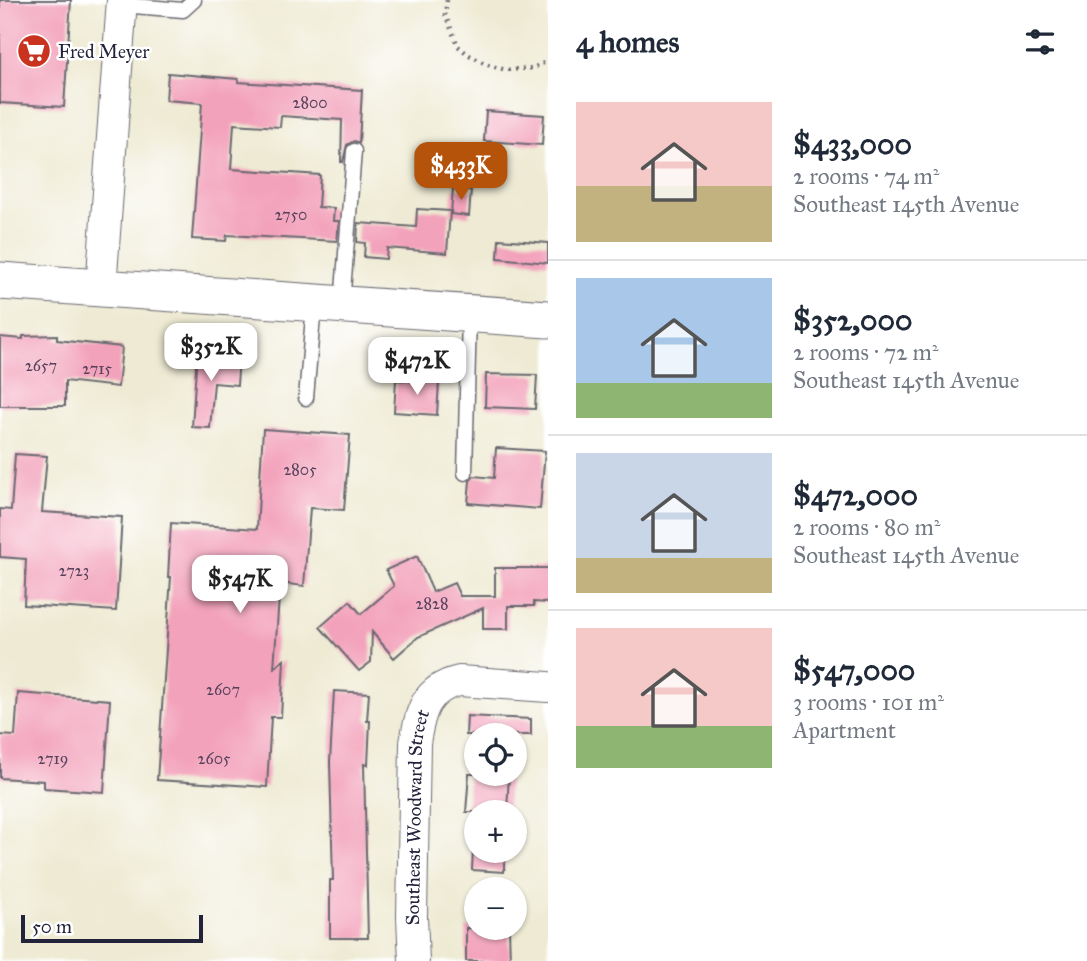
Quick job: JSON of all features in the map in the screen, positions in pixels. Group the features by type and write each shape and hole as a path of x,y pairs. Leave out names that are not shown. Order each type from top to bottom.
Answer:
{"street":[{"path":"101,288 122,3"},
{"path":"0,281 548,319"},
{"name":"Southeast Woodward Street","path":"414,961 412,917 415,743 418,720 426,703 436,690 445,684 458,681 548,687"}],"lane":[{"path":"122,3 183,10 194,0"},
{"path":"306,398 328,305 354,151"},
{"path":"465,473 469,314"}],"path":[{"path":"447,0 445,14 458,46 469,55 488,65 506,70 533,68 548,61"}],"building":[{"name":"Fred Meyer","path":"0,0 71,0 64,107 0,103"},
{"path":"168,73 238,79 238,82 362,90 359,143 354,141 347,145 343,162 342,120 281,116 280,127 234,124 231,169 320,175 318,207 334,208 333,221 339,221 337,241 227,235 226,241 192,239 202,103 166,100"},
{"path":"486,111 544,115 542,145 484,141"},
{"path":"453,188 471,190 469,216 451,214"},
{"path":"417,209 450,211 447,253 387,248 386,259 364,257 365,243 357,242 358,223 416,227"},
{"path":"499,239 548,243 548,263 498,258"},
{"path":"57,335 57,340 122,347 118,387 65,381 65,406 0,406 0,337 23,339 23,336"},
{"path":"197,352 239,356 237,385 214,383 210,428 192,427"},
{"path":"486,374 537,375 535,409 485,407"},
{"path":"396,380 439,382 437,415 394,412"},
{"path":"263,429 350,435 344,510 310,508 304,586 280,583 274,668 284,660 281,717 271,717 267,787 157,780 171,577 168,577 171,523 257,529"},
{"path":"496,448 545,451 540,509 468,503 470,481 474,476 494,478"},
{"path":"15,454 47,456 42,512 122,517 116,611 24,605 26,559 0,557 0,509 11,510"},
{"path":"417,556 433,592 454,583 460,596 495,596 495,568 548,568 548,603 508,606 508,629 483,629 483,608 418,637 394,658 372,632 371,662 359,671 320,627 350,601 361,614 394,586 386,570"},
{"path":"334,691 369,693 368,765 364,764 368,938 330,938 330,880 333,880 330,762"},
{"path":"18,693 110,700 104,792 44,788 44,781 0,778 0,735 15,736"},
{"path":"467,716 531,719 531,735 527,735 527,723 467,723"},
{"path":"468,786 508,786 508,800 467,800"},
{"path":"472,863 505,863 504,872 472,870"},
{"path":"466,940 509,940 510,961 466,961"}],"place":[{"name":"Fred Meyer","path":"34,51"}]}
